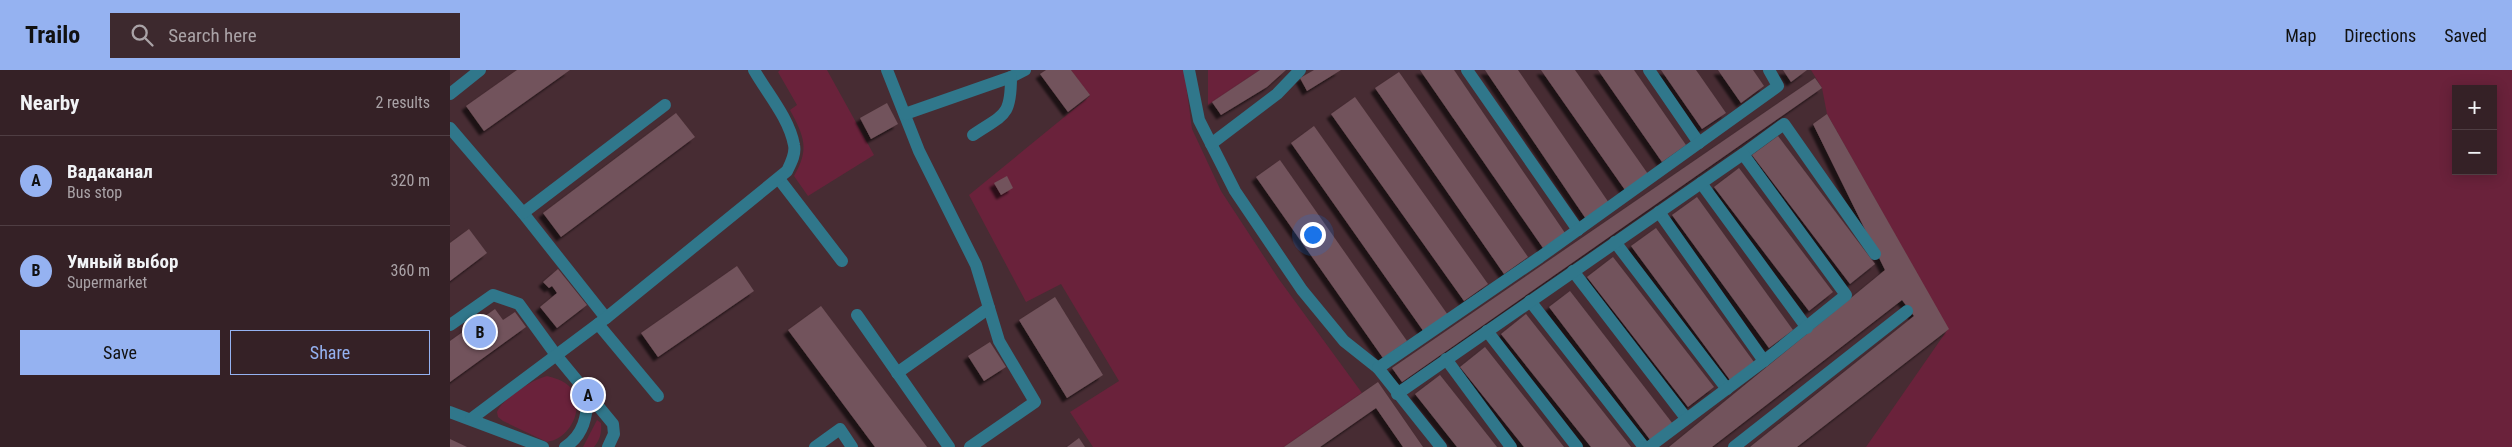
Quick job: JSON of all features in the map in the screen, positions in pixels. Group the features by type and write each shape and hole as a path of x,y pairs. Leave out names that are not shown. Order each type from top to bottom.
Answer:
{"street":[{"path":"450,94 480,70"},
{"path":"471,419 602,321 787,171 793,159 795,146 787,126 754,70"},
{"path":"887,70 919,151 976,265 999,341 1035,402 970,447"},
{"path":"905,114 1011,77 1025,70"},
{"path":"1189,70 1199,120 1235,192 1302,290 1344,341 1378,368 1441,447"},
{"path":"1211,144 1277,94 1300,70"},
{"path":"1467,70 1578,230"},
{"path":"1649,70 1699,143"},
{"path":"1378,368 1578,230 1778,86 1769,70"},
{"path":"973,135 1002,116 1011,104 1011,77"},
{"path":"524,213 665,106"},
{"path":"1397,394 1784,124 1875,254"},
{"path":"450,128 524,213 658,396"},
{"path":"1649,447 1764,361 1846,296 1743,154"},
{"path":"779,179 842,261"},
{"path":"1701,183 1806,328"},
{"path":"1659,212 1764,361"},
{"path":"1615,242 1726,389"},
{"path":"1573,271 1686,418"},
{"path":"450,325 494,295 519,304 556,355 613,424 614,434 608,447"},
{"path":"1530,301 1644,447"},
{"path":"897,373 989,308"},
{"path":"1734,447 1907,311"},
{"path":"857,315 949,447"},
{"path":"1487,331 1577,447"},
{"path":"1446,360 1511,447"},
{"path":"565,447 582,430 587,416 588,395"},
{"path":"450,412 543,447"},
{"path":"815,447 840,429 852,447"}],"shaded area":[{"path":"780,70 827,70 874,155 808,196 794,176 802,158 802,135 790,110 797,105 778,72"},
{"path":"1071,70 1184,70 1192,129 1221,191 1278,278 1362,393 1284,447 1093,447 1070,412 1119,381 1061,284 1026,302 969,195 1090,96"},
{"path":"1208,70 1260,70 1208,105"},
{"path":"1811,70 2512,70 2512,447 1866,447 1948,329 1827,114 1822,88"},
{"path":"547,376 569,386 577,402 574,420 569,428 556,440 547,442 503,421 498,417 497,412 505,401 519,390"},
{"path":"597,420 601,423 598,442 594,447 583,447"}],"building":[{"path":"517,70 570,70 484,131 466,106"},
{"path":"1046,70 1071,70 1090,95 1068,112 1040,74"},
{"path":"1260,70 1286,70 1267,87 1221,115 1212,102"},
{"path":"1314,70 1341,70 1307,91 1300,78"},
{"path":"1420,70 1454,70 1565,233 1543,248"},
{"path":"1485,70 1518,70 1609,203 1586,219"},
{"path":"1541,70 1575,70 1648,174 1625,190"},
{"path":"1598,70 1634,70 1686,145 1662,162"},
{"path":"1661,70 1696,70 1726,113 1702,129"},
{"path":"1718,70 1753,70 1764,86 1741,103"},
{"path":"1783,70 1807,70 1791,82"},
{"path":"1399,72 1528,257 1504,274 1375,88"},
{"path":"1815,78 1822,88 1402,382 1392,368"},
{"path":"1355,97 1488,284 1464,301 1331,114"},
{"path":"887,103 898,124 871,139 860,118"},
{"path":"676,113 695,137 561,237 543,213"},
{"path":"1827,114 1949,329 1797,447 1750,447 1914,316 1902,300 1712,447 1669,447 1885,270 1813,124"},
{"path":"1314,126 1448,315 1424,332 1291,143"},
{"path":"1778,136 1875,264 1850,284 1752,155"},
{"path":"1280,160 1407,341 1383,358 1256,177"},
{"path":"1739,168 1833,292 1809,311 1714,187"},
{"path":"1007,176 1013,188 1001,195 994,183"},
{"path":"1697,197 1793,330 1769,348 1672,215"},
{"path":"1656,228 1754,362 1730,380 1631,246"},
{"path":"469,229 487,253 450,281 450,243"},
{"path":"1613,257 1714,387 1688,407 1587,277"},
{"path":"737,266 754,291 658,357 641,333"},
{"path":"558,269 587,305 557,328 540,307 557,293 552,286 549,288 543,282"},
{"path":"1570,291 1673,424 1651,441 1549,307"},
{"path":"1055,297 1103,375 1067,398 1019,320"},
{"path":"821,306 927,447 875,447 788,330"},
{"path":"495,309 503,320 515,312 526,327 450,382 450,341"},
{"path":"1526,314 1631,447 1591,447 1501,334"},
{"path":"990,342 1006,367 984,381 968,356"},
{"path":"1485,347 1564,447 1524,447 1460,367"},
{"path":"1440,375 1497,447 1457,447 1415,394"},
{"path":"1378,382 1423,447 1403,447 1376,408 1320,447 1284,447"},
{"path":"1079,438 1085,447 1067,447"},
{"path":"450,439 467,447 450,447"}],"place":[{"name":"Умный выбор","path":"480,332"},
{"name":"Вадаканал","path":"588,395"}]}
